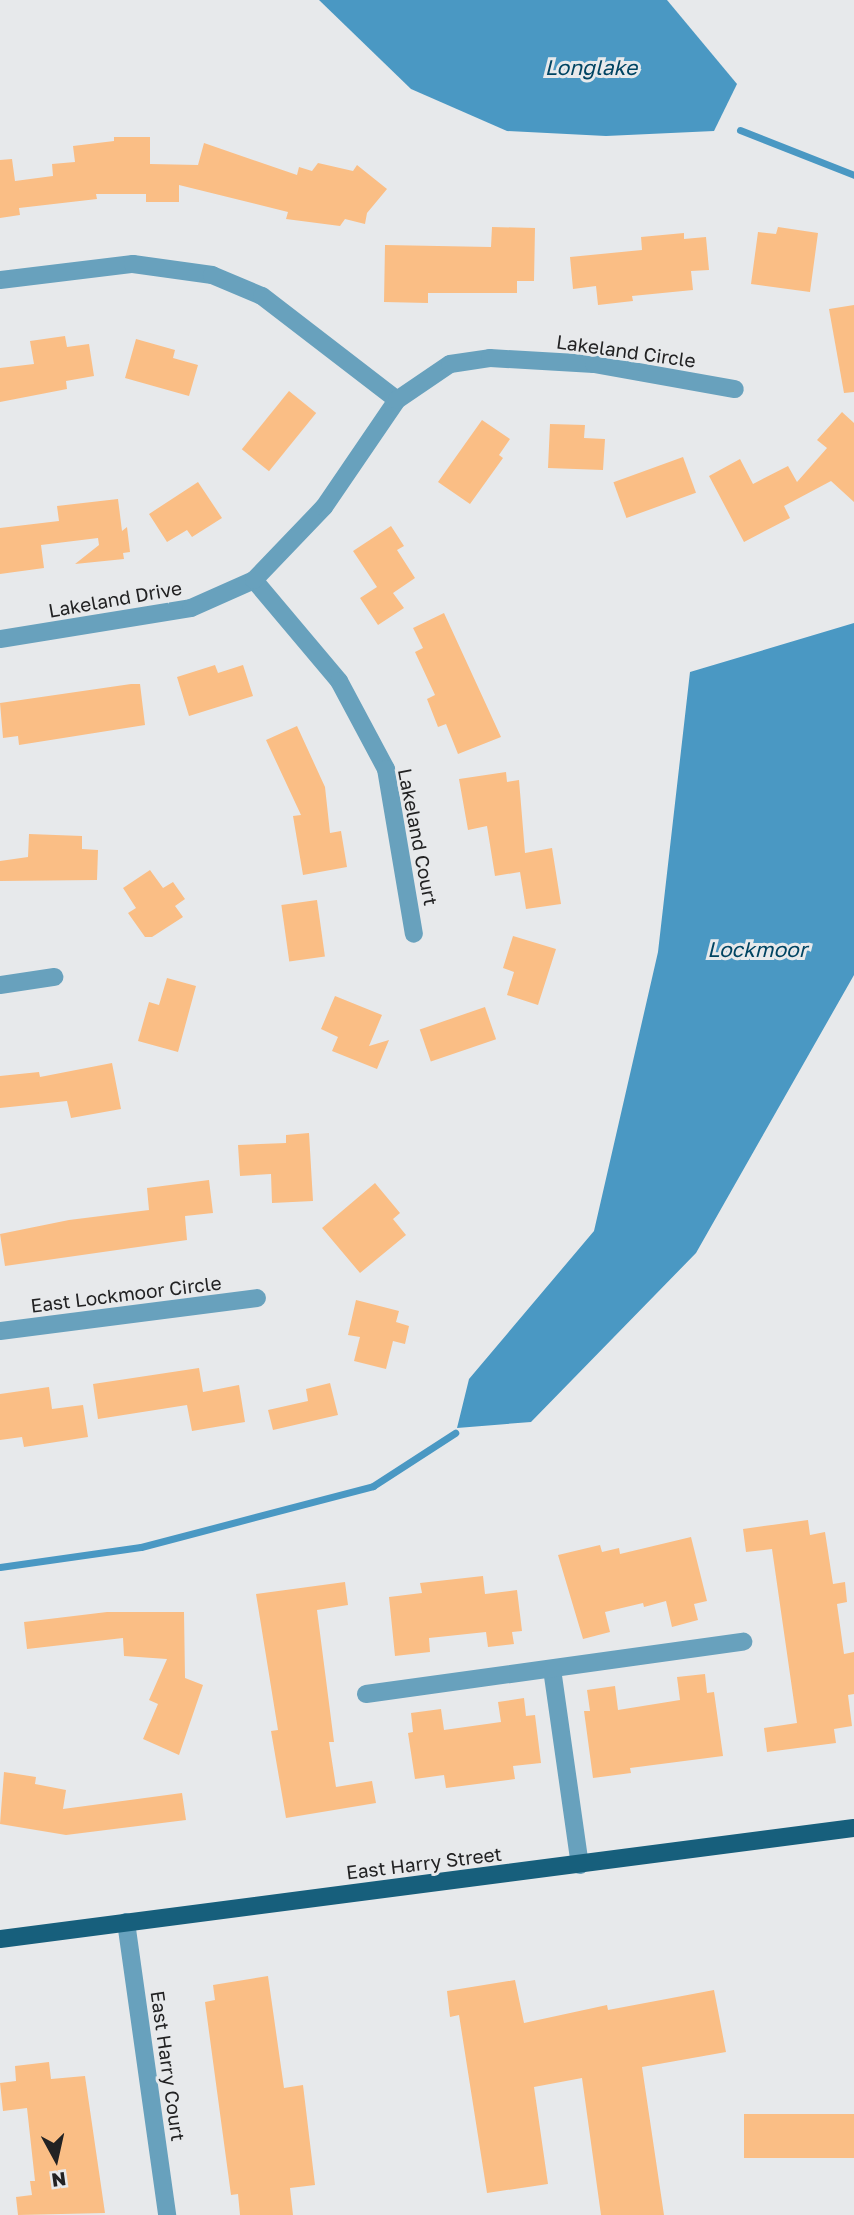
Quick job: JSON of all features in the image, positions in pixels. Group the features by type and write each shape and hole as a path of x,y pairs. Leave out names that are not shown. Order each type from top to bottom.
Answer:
{"main road":[{"name":"East Harry Street","path":"0,1939 854,1828"}],"street":[{"path":"0,280 132,264 212,275 262,296 397,400"},
{"name":"Lakeland Circle","path":"397,400 450,363 490,358 594,364 735,389"},
{"name":"Lakeland Drive","path":"0,639 191,608 254,580 324,507 397,400"},
{"name":"Lakeland Court","path":"254,580 339,681 386,769 414,934"},
{"path":"0,985 54,978"},
{"name":"East Lockmoor Circle","path":"0,1331 257,1298"},
{"path":"366,1693 743,1642"},
{"path":"552,1669 580,1865"},
{"name":"East Harry Court","path":"126,1922 167,2215"}],"water":[{"name":"Longlake","path":"319,0 667,0 737,84 714,131 606,136 507,131 411,89"},
{"name":"Lockmoor","path":"854,623 854,975 696,1253 531,1422 457,1428 469,1379 594,1231 658,952 690,672"}],"building":[{"path":"114,137 150,137 150,164 198,165 204,143 297,175 299,167 312,171 318,163 353,171 357,165 387,189 367,213 365,224 345,219 340,226 286,219 288,212 179,185 179,202 146,202 146,194 96,194 97,199 19,208 20,215 0,218 0,160 12,159 15,181 53,176 52,164 75,162 73,146 114,141"},
{"path":"492,227 535,228 534,281 517,281 517,293 428,293 428,303 384,302 385,245 491,247"},
{"path":"778,227 818,233 810,292 751,284 758,232 776,234"},
{"path":"684,233 684,239 706,237 709,270 691,271 693,290 632,296 633,301 598,305 596,286 573,289 570,257 642,250 641,237"},
{"path":"854,305 854,392 844,393 829,309"},
{"path":"65,336 67,347 89,344 94,376 66,381 67,389 0,402 0,368 34,364 30,341"},
{"path":"136,339 175,350 173,358 198,365 189,396 125,378"},
{"path":"289,391 316,413 269,471 242,449"},
{"path":"842,412 854,423 854,502 831,481 784,506 790,518 744,542 709,476 740,459 753,484 788,466 797,482 827,448 817,440"},
{"path":"482,420 510,439 499,455 503,458 470,504 438,482"},
{"path":"550,424 585,425 584,438 605,439 603,470 548,468"},
{"path":"683,457 696,493 626,518 613,482"},
{"path":"198,482 222,518 192,537 187,530 167,542 149,514"},
{"path":"118,499 122,531 127,527 130,552 123,553 124,559 75,564 99,545 98,538 41,545 44,568 0,574 0,528 59,521 57,506"},
{"path":"391,526 404,546 397,550 415,578 393,593 404,608 378,625 360,598 377,587 353,551"},
{"path":"444,613 501,737 458,754 446,724 438,727 427,699 435,695 415,652 423,648 413,628"},
{"path":"215,665 218,673 243,665 253,696 189,716 177,677"},
{"path":"140,684 145,725 19,745 18,736 3,738 0,703"},
{"path":"297,726 325,787 330,833 341,831 347,867 303,875 293,816 301,815 266,740"},
{"path":"506,772 507,782 519,780 525,853 552,848 561,904 526,909 520,872 495,876 487,826 468,830 459,779"},
{"path":"29,834 82,836 82,849 98,850 97,880 0,881 0,861 28,857"},
{"path":"150,870 163,888 173,882 185,899 175,906 183,917 152,937 145,937 128,913 136,908 123,888"},
{"path":"317,900 325,956 289,961 281,905"},
{"path":"513,936 556,949 538,1005 507,995 514,972 503,968"},
{"path":"167,978 196,986 178,1052 138,1041 149,1002 159,1005"},
{"path":"335,996 382,1015 369,1046 389,1040 377,1069 332,1051 338,1037 321,1029"},
{"path":"485,1007 496,1039 431,1062 420,1029"},
{"path":"112,1063 121,1109 71,1118 67,1101 0,1108 0,1076 39,1072 40,1077"},
{"path":"309,1133 313,1201 272,1203 271,1174 240,1176 238,1145 286,1143 286,1135"},
{"path":"209,1180 213,1213 185,1216 187,1240 5,1266 0,1234 69,1220 149,1210 147,1188"},
{"path":"375,1183 400,1213 393,1219 406,1235 360,1273 322,1228"},
{"path":"356,1300 399,1311 396,1322 409,1326 405,1344 393,1341 386,1369 354,1361 360,1337 348,1335"},
{"path":"199,1368 203,1392 239,1385 245,1422 192,1431 187,1405 98,1419 93,1384"},
{"path":"330,1383 338,1415 273,1430 268,1410 308,1401 306,1389"},
{"path":"49,1387 52,1409 83,1405 88,1437 24,1447 22,1437 0,1440 0,1394"},
{"path":"808,1520 810,1535 825,1532 833,1584 845,1582 847,1602 837,1604 844,1654 854,1652 854,1694 848,1695 852,1726 834,1729 836,1743 767,1752 764,1728 797,1723 772,1549 746,1552 743,1529"},
{"path":"691,1537 707,1601 694,1604 698,1620 672,1627 666,1601 644,1607 643,1603 605,1612 610,1632 583,1639 558,1555 600,1545 602,1552 619,1548 620,1554"},
{"path":"483,1576 485,1594 517,1590 522,1631 512,1632 514,1644 488,1647 486,1632 429,1638 430,1652 395,1656 389,1597 422,1593 420,1583"},
{"path":"345,1582 348,1605 317,1610 334,1742 329,1742 336,1787 372,1781 376,1803 286,1818 271,1731 278,1730 256,1594"},
{"path":"107,1612 184,1612 185,1678 203,1685 179,1755 143,1739 158,1704 149,1700 167,1659 124,1656 123,1638 27,1649 24,1622"},
{"path":"705,1674 707,1693 714,1692 723,1756 630,1768 631,1773 593,1778 584,1711 590,1711 587,1690 615,1686 618,1710 680,1700 677,1677"},
{"path":"524,1698 526,1716 535,1715 541,1763 513,1766 515,1779 446,1788 444,1775 415,1779 408,1733 413,1732 411,1713 441,1709 444,1730 501,1722 498,1702"},
{"path":"4,1772 36,1777 35,1784 66,1790 63,1809 182,1793 186,1820 66,1835 0,1824"},
{"path":"268,1976 284,2088 303,2085 315,2185 290,2188 293,2215 240,2215 238,2194 231,2195 205,2002 215,2000 213,1985"},
{"path":"515,1980 524,2023 607,2005 608,2010 714,1990 726,2052 642,2067 664,2215 601,2215 582,2078 534,2087 548,2184 487,2193 459,2015 450,2017 447,1991"},
{"path":"49,2062 51,2079 85,2076 105,2213 18,2215 16,2197 32,2195 30,2181 35,2181 27,2108 3,2111 0,2083 16,2081 15,2066"},
{"path":"744,2114 854,2114 854,2158 744,2158"}],"waterway":[{"path":"740,130 854,175"},
{"path":"0,1567 141,1547 373,1486 455,1433"}]}
